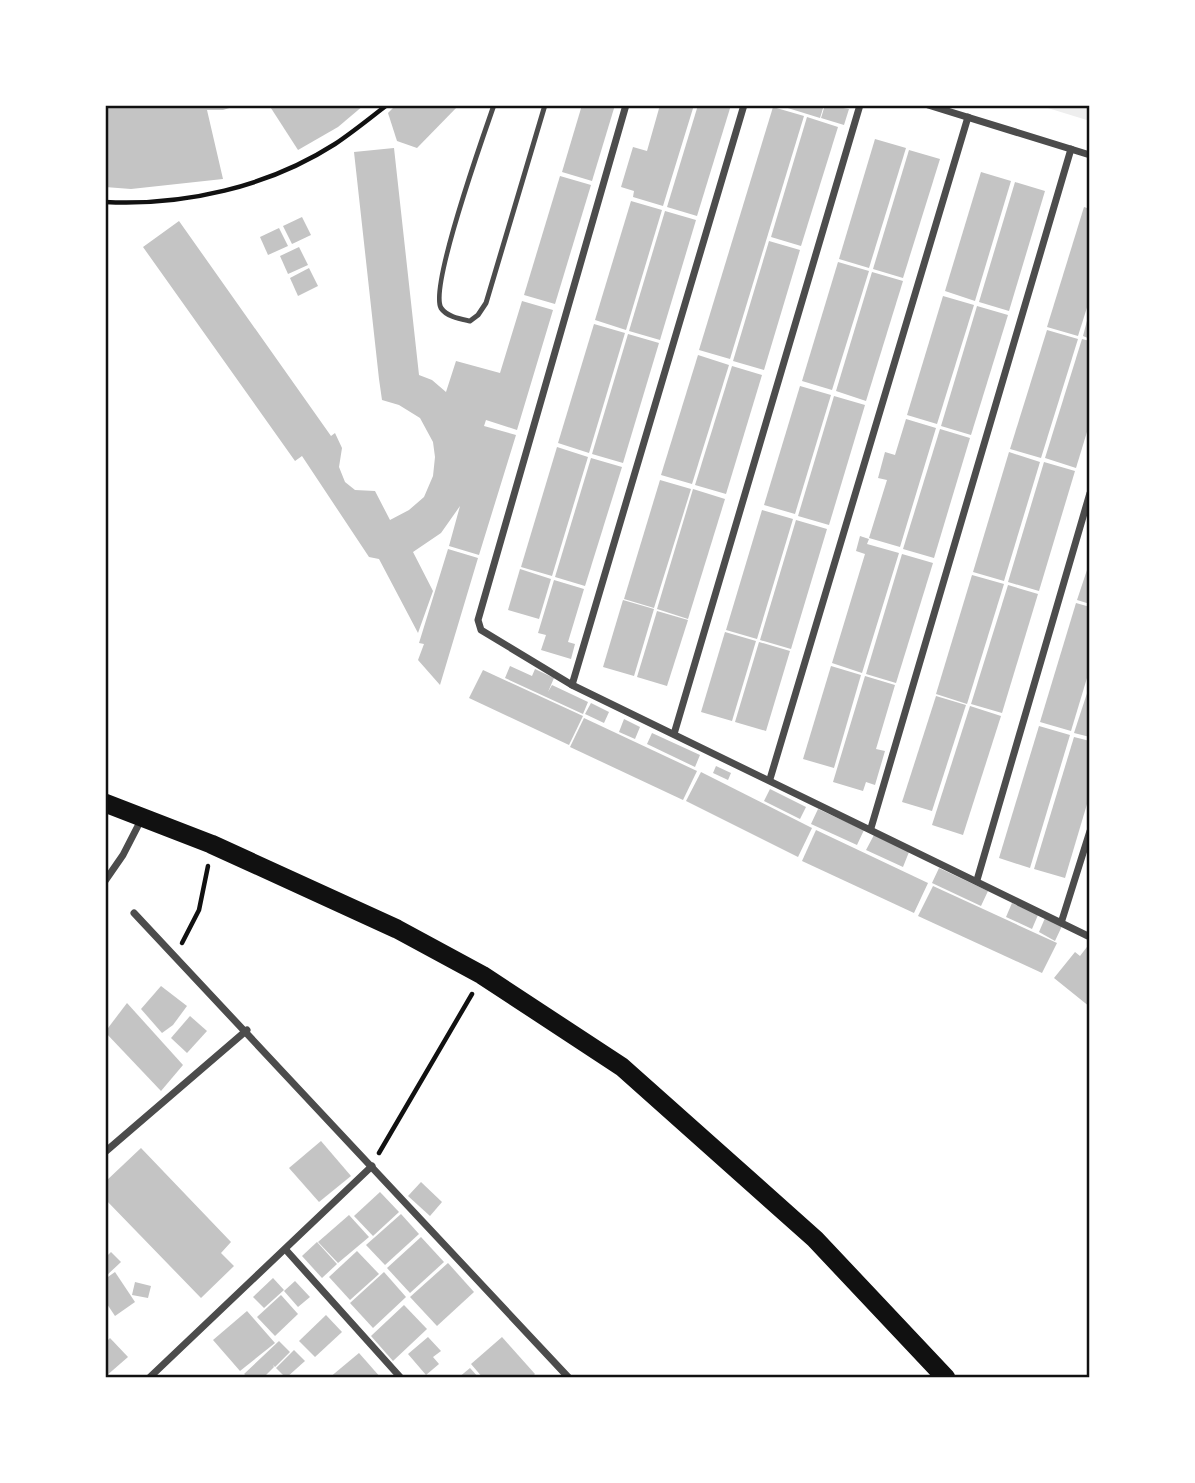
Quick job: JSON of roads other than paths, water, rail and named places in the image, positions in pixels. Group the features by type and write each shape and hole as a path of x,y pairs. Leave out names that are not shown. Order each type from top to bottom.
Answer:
{"highway":[{"path":"105,803 211,844 397,929 482,975 622,1067 815,1239 946,1378"}],"street":[{"path":"626,105 478,620 481,631 572,685 1062,920 1090,937"},
{"path":"572,685 744,105"},
{"path":"674,734 860,105"},
{"path":"928,105 1090,155"},
{"path":"770,779 968,117"},
{"path":"871,828 1071,149"},
{"path":"977,880 1090,493"},
{"path":"105,881 123,855 143,817"},
{"path":"1062,920 1090,831"},
{"path":"134,913 247,1030 569,1378"},
{"path":"105,1152 247,1030"},
{"path":"149,1378 372,1166"},
{"path":"286,1250 401,1378"}],"lane":[{"path":"494,105 455,226 438,295 440,307 447,314 470,321 486,303 545,105"}]}
